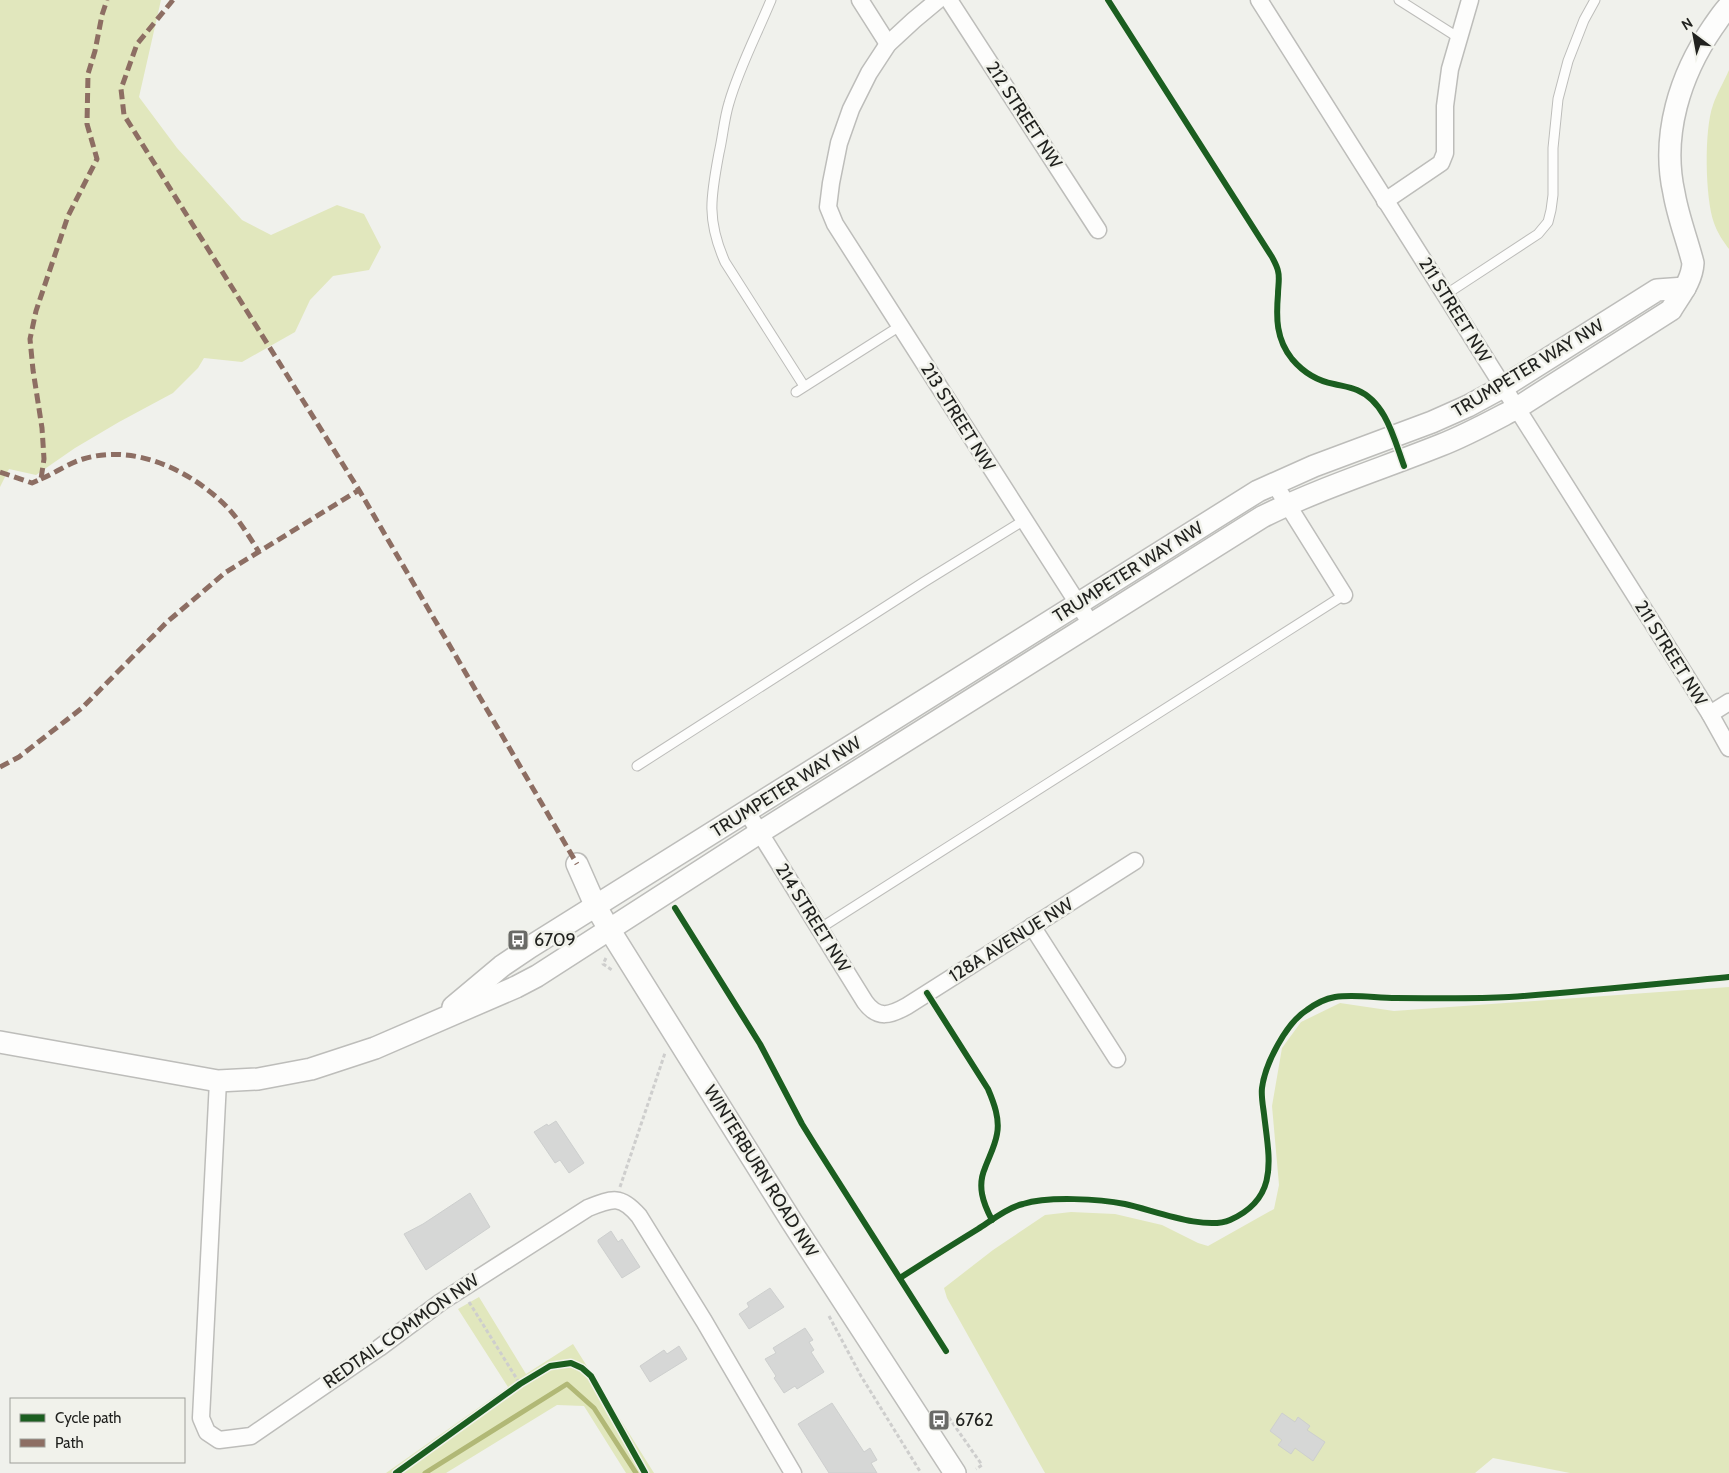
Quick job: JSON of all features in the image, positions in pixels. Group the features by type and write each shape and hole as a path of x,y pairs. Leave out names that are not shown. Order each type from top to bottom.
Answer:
{"street":[{"path":"860,0 888,44 938,0"},
{"name":"212 STREET NW","path":"949,0 1098,230"},
{"name":"211 STREET NW","path":"1259,0 1710,714 1729,748"},
{"path":"1385,201 1440,163 1445,153 1445,106 1450,69 1470,0"},
{"name":"TRUMPETER WAY NW","path":"0,1042 218,1081 258,1079 311,1069 375,1048 523,983 1240,530 1287,505 1350,478 1441,445 1516,408 1671,310 1685,288 1692,273 1693,263 1673,192 1670,156 1673,117 1685,77 1703,42 1729,6"},
{"name":"213 STREET NW","path":"888,44 868,73 851,109 839,143 828,207 835,224 1023,521 1091,624"},
{"name":"TRUMPETER WAY NW","path":"431,1024 502,966 1242,500 1274,483 1314,466 1451,414 1503,387 1657,290 1685,288"},
{"path":"1274,483 1344,595"},
{"path":"1710,714 1729,702"},
{"name":"214 STREET NW","path":"746,812 870,1009 880,1014 886,1014"},
{"name":"128A AVENUE NW","path":"886,1014 893,1013 907,1006 1135,861"},
{"name":"WINTERBURN ROAD NW","path":"577,864 596,907 609,929 792,1222 955,1473"},
{"path":"1032,926 1117,1059"},
{"name":"REDTAIL COMMON NW","path":"218,1081 201,1418 207,1432 219,1440 251,1436 379,1348 461,1288 588,1208 616,1199"},
{"path":"616,1199 630,1205 639,1216 704,1321 793,1473"}],"lane":[{"path":"771,0 729,104 711,196 716,242 725,262 800,389 900,326"},
{"path":"1399,0 1458,38"},
{"path":"1445,295 1538,234 1548,222 1553,195 1553,148 1558,99 1568,61 1584,20 1595,0"},
{"path":"637,766 924,582 1023,521"},
{"path":"819,929 1344,595"}],"path":[{"path":"616,1199 665,1053"},
{"path":"461,1288 520,1384"},
{"path":"512,1389 528,1379"},
{"path":"945,1412 982,1465 976,1469"}],"green space":[{"path":"0,0 161,0 139,97 177,148 242,220 271,235 337,205 364,214 381,247 369,270 333,276 310,300 295,332 242,362 204,358 198,368 173,393 75,448 36,475 9,469 0,487"},
{"path":"1729,70 1729,249 1717,230 1711,212 1707,181 1707,146 1710,116"},
{"path":"1729,987 1729,1473 1570,1473 1493,1458 1475,1473 1045,1473 947,1298 944,1288 993,1250 1045,1215 1071,1212 1115,1214 1162,1225 1208,1246 1274,1209 1279,1185 1272,1106 1282,1048 1301,1022 1340,1003 1394,1011"},
{"path":"479,1297 526,1374 573,1344 654,1473 626,1473 584,1406 557,1405 446,1473 386,1473 508,1387 458,1309"}],"building":[{"path":"556,1121 584,1163 569,1173 560,1160 555,1163 534,1132"},
{"path":"470,1193 490,1227 426,1270 404,1234 423,1224"},
{"path":"611,1231 618,1242 622,1239 640,1267 622,1278 598,1242 598,1240"},
{"path":"770,1288 784,1307 749,1329 739,1314 749,1307 747,1303"},
{"path":"805,1328 813,1340 809,1342 814,1350 811,1352 824,1372 797,1389 795,1386 784,1393 765,1359 776,1353 773,1348"},
{"path":"679,1346 687,1359 650,1382 640,1366 664,1350 667,1354"},
{"path":"832,1403 864,1452 870,1448 877,1460 871,1463 877,1473 829,1473 798,1424"},
{"path":"1282,1413 1295,1422 1298,1417 1310,1426 1307,1430 1325,1442 1313,1461 1295,1448 1291,1454 1278,1445 1282,1440 1270,1431"}],"waterway":[{"path":"425,1473 567,1384 594,1408 636,1473"}],"marked path":[{"path":"0,472 32,483 41,479 44,459 42,428 30,339 36,311 68,216 97,159 87,124 88,74 107,0"},
{"path":"173,0 137,44 121,89 124,115 359,490 577,864"},
{"path":"41,479 83,459 103,455 123,455 162,464 197,482 214,495 237,518 259,552"},
{"path":"0,767 19,757 82,708 167,622 226,572 359,490"}],"cycle path":[{"path":"1108,0 1275,262 1279,276 1278,328 1283,344 1292,359 1301,368 1322,381 1357,390 1375,403 1388,422 1404,466"},
{"path":"675,908 760,1044 802,1124 946,1351"},
{"path":"900,1278 1005,1211 1034,1201 1074,1199 1114,1202 1207,1223 1219,1223 1230,1220 1246,1211 1257,1200 1264,1188 1268,1175 1268,1146 1262,1094 1267,1068 1284,1034 1292,1024 1310,1008 1327,999 1350,996 1396,998 1509,997 1729,977"},
{"path":"927,993 988,1089 994,1105 998,1123 997,1134 981,1181 982,1194 992,1220"},
{"path":"396,1473 520,1384 550,1366 571,1363 582,1368 591,1376 645,1473"}],"place":[{"name":"6709","path":"518,940"},
{"name":"6762","path":"939,1420"}]}
